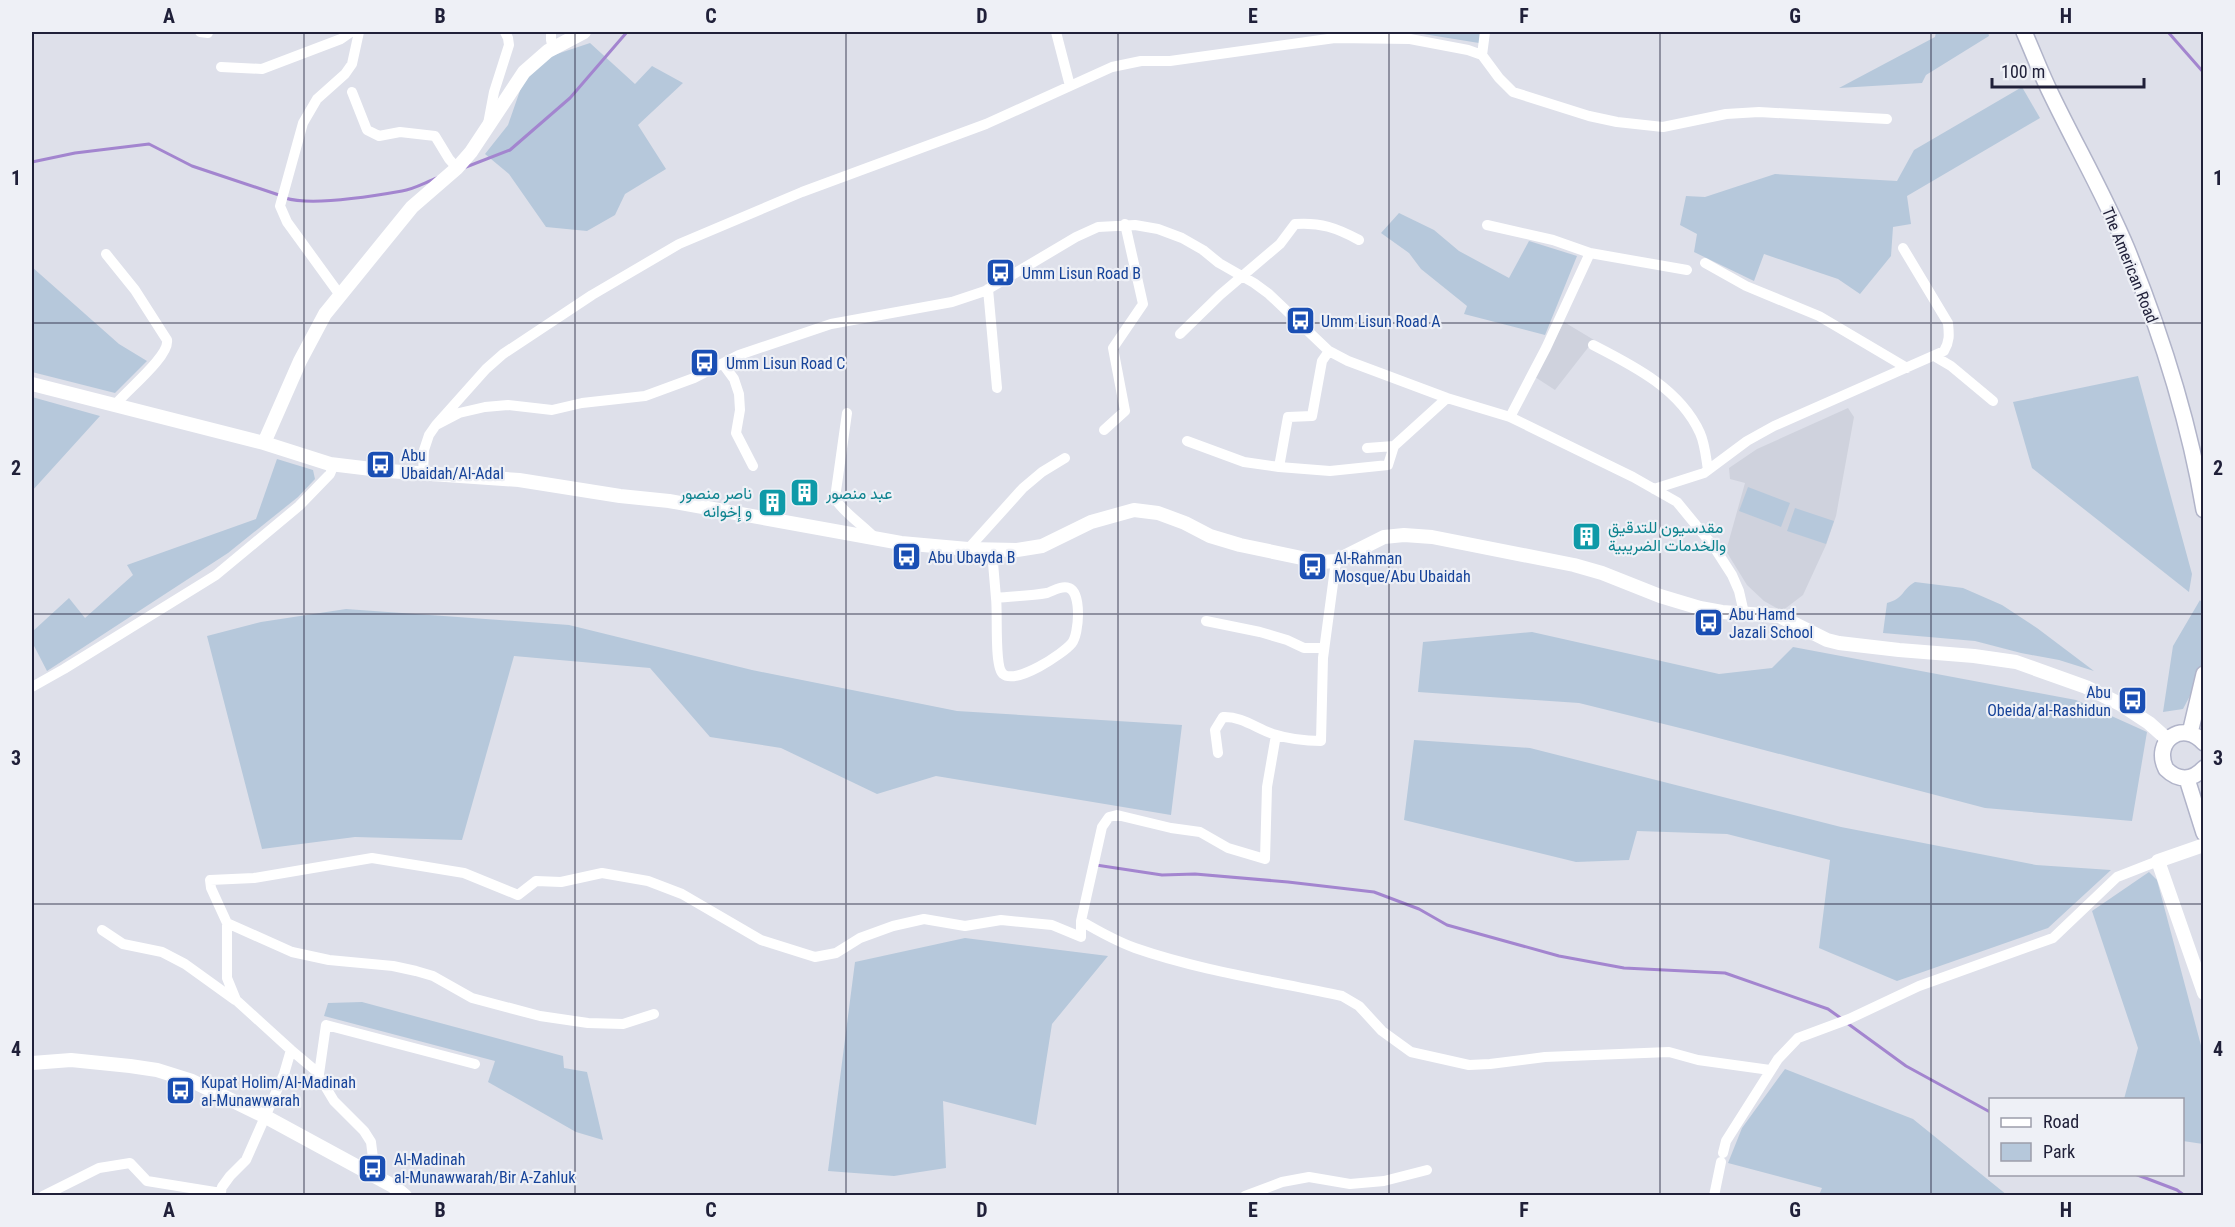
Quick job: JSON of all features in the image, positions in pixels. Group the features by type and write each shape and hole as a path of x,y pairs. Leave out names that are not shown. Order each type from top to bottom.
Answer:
{"main road":[{"name":"The American Road","path":"2024,32 2050,93 2126,247 2146,300 2181,406 2204,510"},
{"path":"2190,733 2204,674"},
{"path":"2204,743 2190,733 2178,733 2163,746 2162,762 2171,775 2187,778 2193,777 2204,768"},
{"path":"2187,778 2204,833"}],"street":[{"path":"221,67 261,69 341,39 351,32"},
{"path":"340,295 287,222 280,206 303,123 317,99 345,74 352,64 359,32"},
{"path":"487,127 494,92 509,45 505,32"},
{"path":"551,32 550,40 553,48"},
{"path":"264,443 300,361 325,314 412,207 457,168 471,152 524,72 553,48 584,32"},
{"path":"1056,32 1070,86"},
{"path":"1482,55 1485,32"},
{"path":"423,474 424,450 429,435 486,369 503,354 592,295 679,244 801,192 987,124 1113,67 1141,61 1170,61 1335,38 1410,39 1468,50 1482,55 1498,78 1513,92 1589,116 1617,122 1663,127 1726,114 1759,112 1887,119"},
{"path":"352,92 366,130 379,136 399,132 435,136 457,168"},
{"path":"1180,334 1280,244 1295,224 1312,222 1337,228 1359,240"},
{"path":"436,426 459,413 485,407 508,405 552,410 582,403 645,396 694,378 739,356 831,324 952,302 988,289 1076,237 1098,227 1125,224 1158,229 1182,238 1269,294 1329,351 1348,361 1447,398 1510,417 1677,502 1714,547 1736,583 1744,613"},
{"path":"1104,430 1125,411 1113,348 1143,304 1125,224"},
{"path":"1487,225 1553,240 1590,253 1687,270"},
{"path":"1654,489 1687,480 1708,470 1747,441 1774,426 1944,351 1948,344 1948,323 1903,248"},
{"path":"1510,417 1546,348 1590,253"},
{"path":"106,254 135,290 167,340 168,346 164,355 123,394 114,406"},
{"path":"1705,263 1746,286 1819,316 1907,368"},
{"path":"988,289 998,388"},
{"path":"1593,345 1634,365 1660,384 1687,411 1701,434 1708,470"},
{"path":"1280,467 1288,417 1312,416 1322,361 1329,351"},
{"path":"1934,356 1951,366 1993,401"},
{"path":"723,363 734,379 739,394 740,410 736,434 753,466"},
{"path":"32,384 264,443 334,464 423,474 519,480 620,496 669,501 876,540 992,551 1017,550 1042,546 1091,522 1134,510 1158,513 1210,536 1240,545 1297,559 1321,562 1336,561 1384,537 1404,535 1432,537 1541,557 1602,573 1660,596 1700,608 1779,616 1827,640 1839,643 2016,662 2086,687 2120,704 2149,723 2168,740"},
{"path":"1187,441 1244,462 1280,467 1329,471 1388,465 1394,446 1447,398"},
{"path":"847,413 837,500 842,508 867,528 876,540"},
{"path":"1367,448 1394,446"},
{"path":"968,549 1023,488 1042,472 1065,458"},
{"path":"32,687 216,575 299,506 330,474 334,464"},
{"path":"992,551 996,598 999,614 997,664 1001,673 1010,677 1046,665 1072,643 1077,632 1078,607 1075,594 1068,587 1042,594 996,598"},
{"path":"1218,753 1215,730 1223,717 1234,716 1276,735 1304,741 1322,741 1324,648 1336,561"},
{"path":"1206,621 1260,632 1304,648 1324,648"},
{"path":"236,1000 228,978 227,923 211,888 210,880 254,878 372,858 464,873 518,895 536,881 561,882 602,873 648,881 682,894 761,940 815,957 836,953 860,938 892,926 924,919 965,926 1001,920 1052,925 1082,937 1081,921 1102,827 1109,817 1118,815 1200,832 1228,848 1265,859 1267,787 1276,735"},
{"path":"1714,1196 1726,1141 1770,1070 1798,1038 1849,1019 1919,986 2053,938 2117,877 2204,845"},
{"path":"2158,861 2204,993"},
{"path":"1081,921 1134,948 1200,967 1342,996 1359,1006 1382,1031 1411,1052 1469,1065 1545,1057 1669,1052 1698,1060 1770,1070"},
{"path":"227,923 292,952 328,960 393,966 416,971 434,976 472,998 540,1016 588,1023 622,1024 654,1014"},
{"path":"102,930 123,944 162,952 185,964 236,1000 319,1074 334,1101 364,1131 371,1142 373,1158 367,1172"},
{"path":"319,1074 326,1025 475,1064"},
{"path":"43,1196 99,1168 130,1163 147,1181 221,1194 222,1187 230,1176 246,1160 284,1074 291,1050"},
{"path":"32,1063 71,1060 157,1070 192,1081 266,1117 393,1186 405,1196"},
{"path":"1245,1196 1282,1182 1309,1177 1350,1184 1384,1181 1427,1170"}],"shaded area":[{"path":"1564,322 1594,340 1555,390 1535,377"},
{"path":"1848,408 1854,417 1836,516 1826,545 1803,595 1782,611 1764,601 1747,585 1726,551 1745,483 1730,479 1729,468 1757,449"}],"green space":[{"path":"1411,32 1480,32 1479,43"},
{"path":"1936,32 1988,32 1989,36 1926,75 1922,83 1839,88 1935,37"},
{"path":"590,43 635,84 652,66 683,83 638,125 666,169 625,194 615,215 587,231 546,227 509,174 485,154 508,125 523,82 551,56"},
{"path":"2022,87 2040,118 1907,196 1911,224 1893,227 1891,256 1860,294 1838,279 1764,254 1754,281 1694,252 1697,234 1680,225 1686,196 1705,197 1775,174 1897,181 1914,150"},
{"path":"1399,213 1434,230 1459,251 1509,278 1529,241 1577,256 1545,335 1464,314 1467,306 1421,269 1409,253 1381,233"},
{"path":"32,267 119,344 147,361 115,393 32,372"},
{"path":"2138,376 2192,574 2189,592 2032,468 2013,402"},
{"path":"32,397 100,416 32,491"},
{"path":"277,459 313,470 315,479 298,497 228,553 47,671 32,642 32,632 69,598 85,618 133,575 127,565 256,519"},
{"path":"1748,487 1790,503 1781,527 1739,511"},
{"path":"1795,508 1834,521 1826,544 1787,531"},
{"path":"1915,582 1963,588 2002,605 2094,671 2059,660 1975,641 1883,633 1887,603 1897,599"},
{"path":"2200,600 2204,606 2203,671 2183,709 2163,712 2173,646"},
{"path":"346,609 569,625 752,670 957,711 1182,725 1171,815 936,776 877,794 781,748 710,737 650,668 514,656 462,840 355,837 262,849 207,636 261,622"},
{"path":"1532,632 1719,674 1772,668 1793,647 2076,700 2147,732 2132,821 1985,808 1579,703 1418,692 1423,642"},
{"path":"1414,740 1530,748 1841,827 2036,865 2111,870 2048,928 1897,981 1819,948 1830,860 1727,834 1637,831 1629,860 1576,862 1404,820"},
{"path":"2149,872 2157,880 2203,1053 2203,1144 2184,1141 2184,1098 2124,1098 2138,1048 2092,911"},
{"path":"965,938 1108,956 1052,1024 1036,1125 943,1101 946,1168 894,1176 828,1171 855,962"},
{"path":"362,1002 563,1056 564,1068 587,1072 603,1140 576,1132 488,1082 495,1061 324,1016 328,1003"},
{"path":"1785,1069 1913,1119 2007,1195 1819,1195 1822,1188 1728,1163 1742,1128"}],"waterway":[{"path":"466,167 510,150 570,98 627,32"},
{"path":"2168,32 2204,73"},
{"path":"32,162 75,153 149,144 192,166 279,195"},
{"path":"285,198 310,201 360,198 406,190 437,178"},
{"path":"1096,865 1162,875 1195,874 1374,892 1419,909 1447,925 1559,956 1624,968 1725,973 1828,1009 1842,1019"},
{"path":"1847,1023 1906,1066 1989,1111"},
{"path":"2140,1176 2177,1190 2185,1196"}],"place":[{"name":"Umm Lisun Road B","path":"1001,273"},
{"name":"Umm Lisun Road A","path":"1300,321"},
{"name":"Umm Lisun Road C","path":"705,363"},
{"name":"Abu Ubaidah/Al-Adal","path":"380,464"},
{"name":"عبد منصور","path":"805,493"},
{"name":"ناصر منصور و إخوانه","path":"773,502"},
{"name":"مقدسيون للتدقيق والخدمات الضريبية","path":"1587,536"},
{"name":"Abu Ubayda B","path":"907,557"},
{"name":"Al-Rahman Mosque/Abu Ubaidah","path":"1313,567"},
{"name":"Abu Hamd Jazali School","path":"1708,623"},
{"name":"Abu Obeida/al-Rashidun","path":"2132,701"},
{"name":"Kupat Holim/Al-Madinah al-Munawwarah","path":"180,1091"},
{"name":"Al-Madinah al-Munawwarah/Bir A-Zahluk","path":"373,1168"}]}
